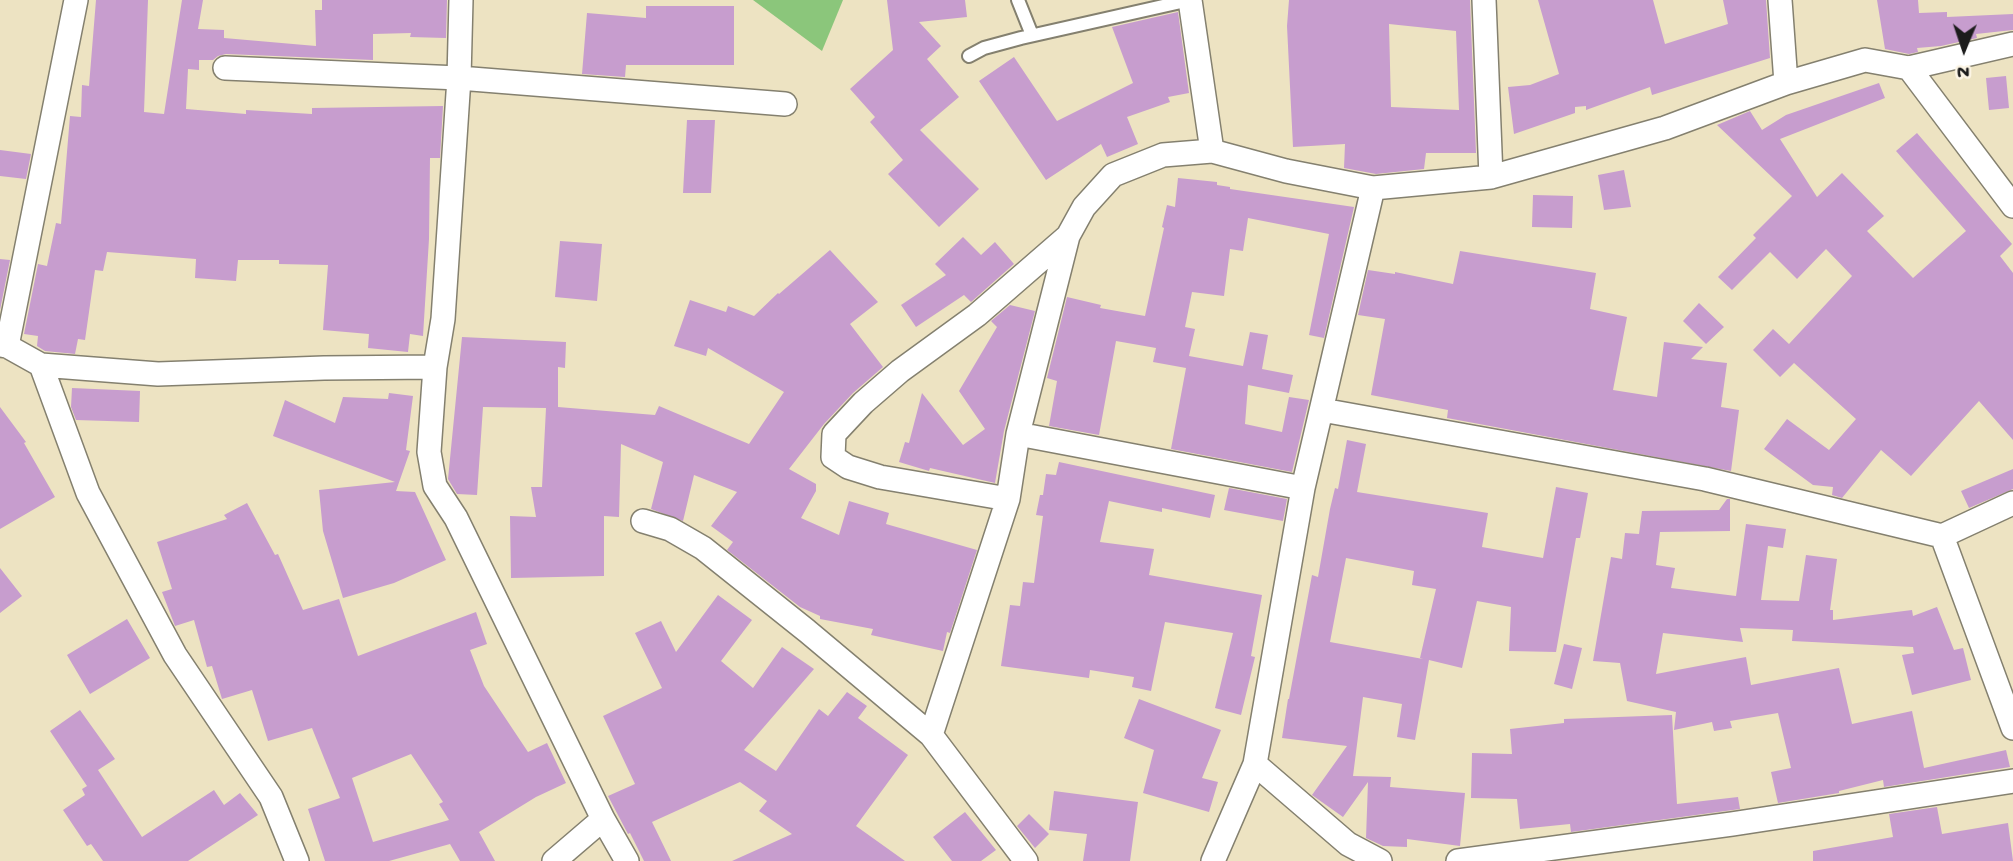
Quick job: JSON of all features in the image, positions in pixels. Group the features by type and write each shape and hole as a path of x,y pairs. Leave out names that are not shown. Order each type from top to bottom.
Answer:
{"street":[{"path":"76,0 3,345 41,365 158,374 435,367"},
{"path":"461,0 459,78 443,319 435,367 429,452 435,486 456,518 603,819 627,861"},
{"path":"1190,0 1212,151"},
{"path":"1484,0 1490,177"},
{"path":"1780,0 1786,83"},
{"path":"931,735 1008,499 1018,434 1068,236 1084,206 1113,175 1163,155 1212,151 1286,171 1373,188 1490,177 1665,128 1786,83 1865,60 1909,68 2013,44"},
{"path":"225,68 459,78 785,104"},
{"path":"1909,68 2013,206"},
{"path":"1213,861 1255,764 1303,488 1373,188"},
{"path":"1008,499 880,477 848,467 833,457 834,434 863,403 900,371 977,315 1068,236"},
{"path":"41,365 88,493 175,655 271,797 297,861"},
{"path":"1322,410 1704,479 1942,536 2013,503"},
{"path":"1018,434 1303,488"},
{"path":"643,520 670,529 703,548 931,735 1026,861"},
{"path":"1942,536 2013,728"},
{"path":"1255,764 1348,844 1380,861"},
{"path":"1458,861 1731,824 2013,781"},
{"path":"554,861 603,819"}],"lane":[{"path":"1018,0 1032,35"},
{"path":"969,56 984,48 1032,35 1190,0"}],"green space":[{"path":"753,0 843,0 822,51"}],"building":[{"path":"96,0 148,0 144,112 164,114 182,0 203,0 198,29 224,30 224,38 316,46 315,10 322,10 322,0 447,0 446,38 410,37 411,33 373,34 373,60 226,54 213,60 199,60 199,70 188,69 186,109 246,114 246,110 312,114 312,108 443,106 440,158 430,158 429,239 423,336 410,334 408,352 368,348 369,334 323,330 328,265 279,264 279,260 238,260 236,281 195,278 196,259 107,252 103,271 95,270 85,340 78,339 75,354 45,351 37,346 38,336 24,334 38,264 47,266 56,223 61,224 70,116 81,117 82,85 89,86"},
{"path":"887,0 965,0 967,17 919,22 941,46 927,59 959,97 920,130 979,189 939,227 888,174 903,160 870,122 875,117 850,89 893,50"},
{"path":"1289,0 1470,0 1476,153 1426,153 1424,169 1376,174 1344,168 1345,144 1293,147 1287,26","holes":["1389,24 1456,31 1459,110 1391,107"]},
{"path":"1538,0 1653,0 1665,44 1728,24 1723,0 1766,0 1770,58 1652,95 1650,87 1586,110 1586,106 1575,107 1575,113 1514,134 1508,87 1530,85 1559,74"},
{"path":"1877,0 1918,0 1919,13 1947,12 1947,17 2013,14 2013,30 1976,34 1977,38 1917,48 1918,52 1909,54 1885,49"},
{"path":"646,6 734,6 734,65 626,65 625,77 582,74 587,13 646,18"},
{"path":"1178,12 1189,93 1168,97 1170,102 1127,117 1138,144 1107,157 1101,144 1046,180 979,81 1014,57 1057,121 1133,83 1112,27"},
{"path":"2006,76 2009,108 1989,110 1986,78"},
{"path":"1879,83 1885,98 1780,139 1817,197 1842,173 1884,216 1867,231 1913,278 1966,231 1896,151 1917,133 2012,244 2000,256 2013,273 2013,440 1979,401 1911,476 1881,450 1842,498 1832,495 1833,487 1813,485 1764,449 1787,419 1829,450 1856,419 1794,363 1780,377 1753,350 1773,329 1789,344 1852,276 1826,249 1797,279 1770,252 1732,290 1718,277 1756,238 1753,235 1792,196 1717,125 1750,111 1762,130 1786,115"},
{"path":"687,120 715,120 711,193 683,193"},
{"path":"0,150 31,154 26,179 0,176"},
{"path":"1624,170 1631,207 1604,210 1598,175"},
{"path":"1178,178 1217,182 1217,185 1230,189 1354,207 1324,338 1309,335 1329,234 1248,218 1243,251 1230,249 1224,296 1192,292 1185,327 1195,329 1189,356 1243,366 1250,332 1268,335 1262,369 1293,375 1289,393 1248,385 1245,424 1282,432 1289,397 1309,400 1292,472 1171,449 1186,368 1153,362 1156,348 1116,341 1099,435 1049,426 1057,381 1047,378 1067,297 1101,305 1100,308 1145,316 1167,205 1175,207"},
{"path":"1533,195 1573,196 1572,228 1532,227"},
{"path":"963,237 981,255 995,242 1014,264 971,302 964,295 916,327 901,305 946,275 935,264"},
{"path":"560,241 602,244 597,301 555,297"},
{"path":"830,250 878,302 850,324 883,367 853,393 824,424 789,469 816,484 816,491 801,518 839,535 849,501 889,513 886,524 977,550 950,633 947,632 943,651 871,635 873,629 820,619 820,616 800,607 727,550 733,542 711,526 737,492 694,475 683,521 651,509 663,462 621,444 619,517 604,516 604,576 511,578 510,516 536,517 531,487 542,487 546,408 483,407 477,495 457,494 448,479 462,337 566,342 565,368 558,367 558,407 655,415 659,406 749,444 784,392 708,348 706,356 674,346 690,300 726,312 728,306 754,316"},
{"path":"1460,251 1596,273 1590,309 1627,317 1613,390 1657,397 1664,342 1703,347 1691,359 1727,363 1721,407 1739,410 1731,471 1447,418 1448,410 1371,395 1385,319 1358,315 1368,270 1395,272 1453,284"},
{"path":"0,259 10,260 0,310"},
{"path":"1699,303 1724,327 1706,344 1683,321"},
{"path":"1010,305 1035,311 1004,431 995,483 930,468 929,471 899,462 905,442 909,443 922,393 963,445 985,429 959,391 997,327 991,321"},
{"path":"72,388 140,391 139,422 76,420 71,407"},
{"path":"389,393 413,396 406,450 410,451 396,491 415,492 446,560 394,583 343,598 323,531 319,490 395,482 273,436 285,400 335,423 343,397 388,399"},
{"path":"0,407 26,442 24,443 55,497 0,529"},
{"path":"1347,440 1366,444 1357,492 1488,513 1482,547 1543,558 1556,487 1588,493 1580,538 1576,538 1556,652 1509,651 1511,607 1477,601 1462,668 1429,660 1415,740 1397,737 1402,704 1363,697 1353,776 1391,777 1390,787 1465,793 1460,846 1407,839 1407,847 1383,846 1366,838 1368,782 1343,817 1312,795 1347,746 1282,738 1312,575 1318,577 1330,509 1335,488 1338,489","holes":["1346,558 1414,571 1412,585 1436,589 1420,658 1423,659 1330,642"]},
{"path":"1059,462 1215,495 1210,518 1109,501 1100,542 1154,549 1149,575 1262,595 1251,656 1255,657 1241,715 1215,708 1233,633 1165,622 1151,691 1132,687 1134,677 1090,670 1089,678 1001,666 1010,605 1020,606 1023,582 1034,583 1043,516 1036,515 1040,495 1043,495 1046,474 1056,475"},
{"path":"2013,469 2013,489 1969,508 1961,491"},
{"path":"1229,488 1287,499 1283,521 1224,510"},
{"path":"1727,499 1730,499 1730,531 1660,532 1656,565 1675,568 1671,588 1736,596 1746,524 1786,529 1783,548 1768,546 1761,600 1799,601 1806,555 1837,559 1830,610 1833,610 1833,620 1912,610 1913,616 1937,607 1954,650 1963,648 1971,680 1912,695 1902,655 1914,653 1913,647 1792,641 1793,630 1740,628 1743,642 1663,633 1656,674 1746,657 1751,685 1839,668 1852,724 1912,711 1924,768 2006,750 2010,767 1884,787 1883,780 1839,793 1778,803 1771,772 1791,768 1778,713 1730,721 1732,728 1714,731 1712,722 1674,730 1676,712 1627,701 1620,663 1593,661 1611,557 1622,559 1625,533 1639,534 1642,511 1719,510"},
{"path":"247,503 275,555 278,554 303,610 339,599 358,656 476,612 487,644 470,650 484,686 528,752 547,743 566,783 536,797 479,832 495,861 460,861 450,844 389,861 325,861 308,809 340,798 312,728 268,741 252,690 222,699 212,666 207,667 194,620 175,626 162,592 172,589 157,542 227,519 224,515","holes":["411,754 443,802 439,804 449,820 373,842 352,778"]},
{"path":"0,568 22,596 0,613"},
{"path":"718,595 752,620 721,661 753,688 782,647 814,669 744,750 776,771 819,709 828,716 847,692 867,706 858,718 908,755 856,826 905,861 732,861 792,834 759,811 767,801 740,782 652,822 671,861 644,861 608,796 635,784 603,716 662,688 635,633 661,621 676,652"},
{"path":"127,619 150,658 90,694 67,655"},
{"path":"1564,644 1582,648 1572,689 1554,684"},
{"path":"1139,699 1221,730 1202,778 1218,782 1209,812 1143,793 1154,750 1124,738"},
{"path":"80,710 115,759 98,770 142,837 214,790 224,805 240,793 258,815 188,861 103,861 91,844 87,846 63,810 85,795 82,789 87,786 50,731"},
{"path":"1672,715 1677,804 1738,797 1740,809 1571,832 1570,824 1520,829 1517,799 1471,798 1472,753 1512,754 1510,729 1564,723 1564,719"},
{"path":"1054,791 1138,802 1130,861 1083,861 1087,834 1049,830"},
{"path":"1937,807 1942,834 2008,823 2013,861 1813,861 1813,851 1893,837 1889,814"},
{"path":"965,812 996,850 981,861 952,861 933,837"},
{"path":"1029,814 1049,834 1035,848 1017,826"}]}
